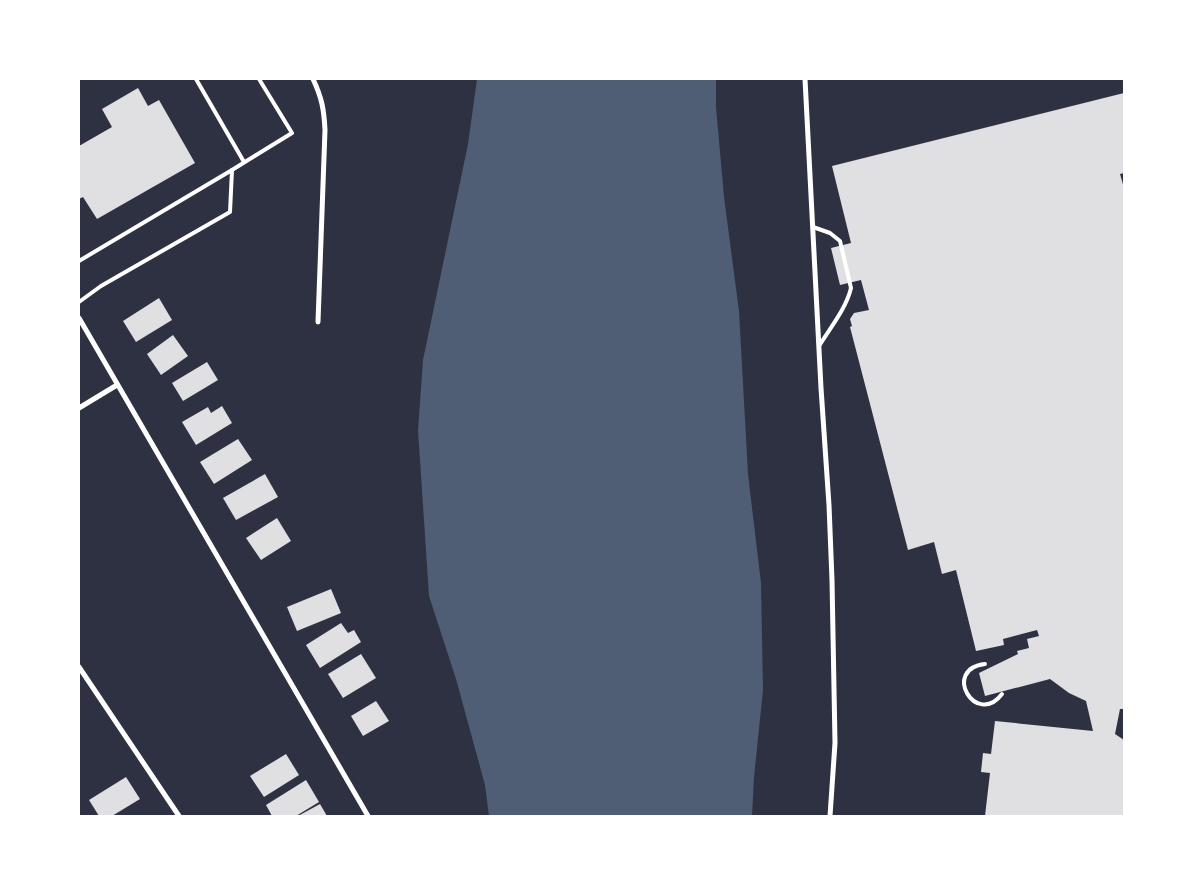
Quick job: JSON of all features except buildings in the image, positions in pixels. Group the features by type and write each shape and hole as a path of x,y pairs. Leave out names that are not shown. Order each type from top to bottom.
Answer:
{"street":[{"path":"313,79 320,93 325,130 318,322"},
{"path":"805,79 805,106 829,505 834,637 835,743 830,816"},
{"path":"79,318 368,816"},
{"path":"79,408 117,385"},
{"path":"79,667 180,816"}],"lane":[{"path":"196,79 244,162"},
{"path":"79,261 292,132 259,79"},
{"path":"79,302 101,286 230,212 232,170"},
{"path":"813,227 830,233 840,241 851,288 842,309 819,346"},
{"path":"985,664 978,664 967,673 964,679 965,692 969,698 980,704 992,703 1002,694"}],"water":[{"path":"477,79 716,79 716,107 724,197 739,311 748,474 761,583 763,690 752,816 489,816 485,785 456,679 429,596 418,430 423,360 468,144"}]}
